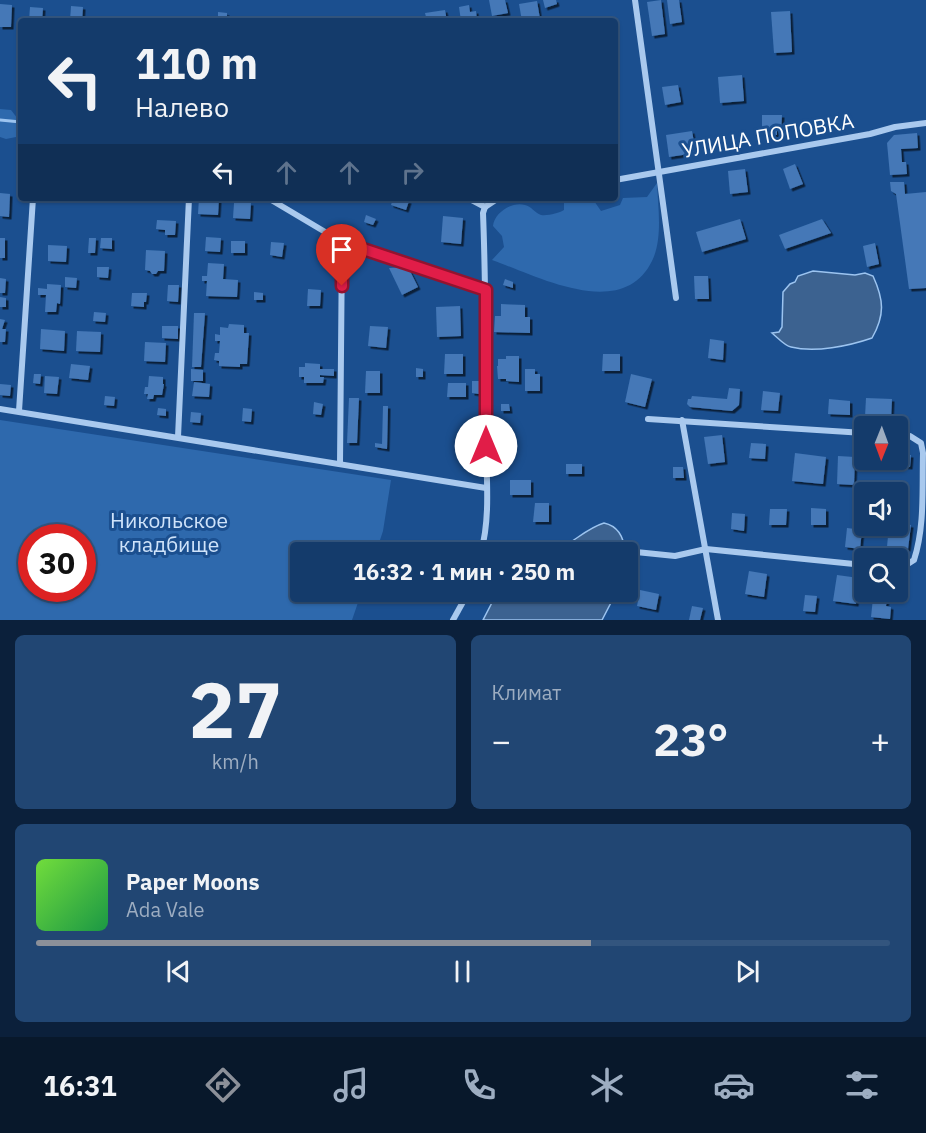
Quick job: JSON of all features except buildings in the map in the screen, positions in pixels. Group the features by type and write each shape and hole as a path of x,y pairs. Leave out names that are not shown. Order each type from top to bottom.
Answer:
{"street":[{"path":"635,0 676,298"},
{"name":"УЛИЦА ПОПОВКА","path":"618,179 926,123"},
{"path":"19,411 33,201"},
{"path":"178,437 189,201"},
{"path":"273,201 342,242 486,290"},
{"path":"474,201 485,207"},
{"path":"483,542 486,488 486,290 483,213 485,207 494,201"},
{"path":"340,464 342,242"},
{"path":"0,409 486,488"},
{"path":"648,419 854,432"},
{"path":"682,420 718,620"},
{"path":"908,436 921,443 923,453 921,530 914,560 908,564"},
{"path":"638,552 675,556 706,549 854,564"},
{"path":"453,620 463,602"}],"green space":[{"path":"0,109 11,110 18,119 18,137 6,139 0,137"},
{"path":"657,183 658,243 652,261 638,279 621,289 600,292 578,289 554,283 492,260 504,247 502,236 493,226 494,221 509,206 525,205 541,215 547,215 564,210 564,201 594,201 601,211 620,205 623,198 647,197"},
{"name":"Никольское кладбище","path":"0,420 391,480 379,542 290,542 290,602 358,602 352,620 0,620"}],"shaded area":[{"path":"813,271 855,275 865,273 873,276 882,307 872,338 843,346 800,349 789,346 772,333 779,332 782,327 783,292 795,282 798,276"},
{"path":"604,523 613,527 623,542 571,542 590,529"},
{"path":"492,602 611,602 602,620 483,620"}],"waterway":[{"path":"0,120 18,122"}],"route":[{"path":"342,286 342,242 486,290 486,446"}]}
